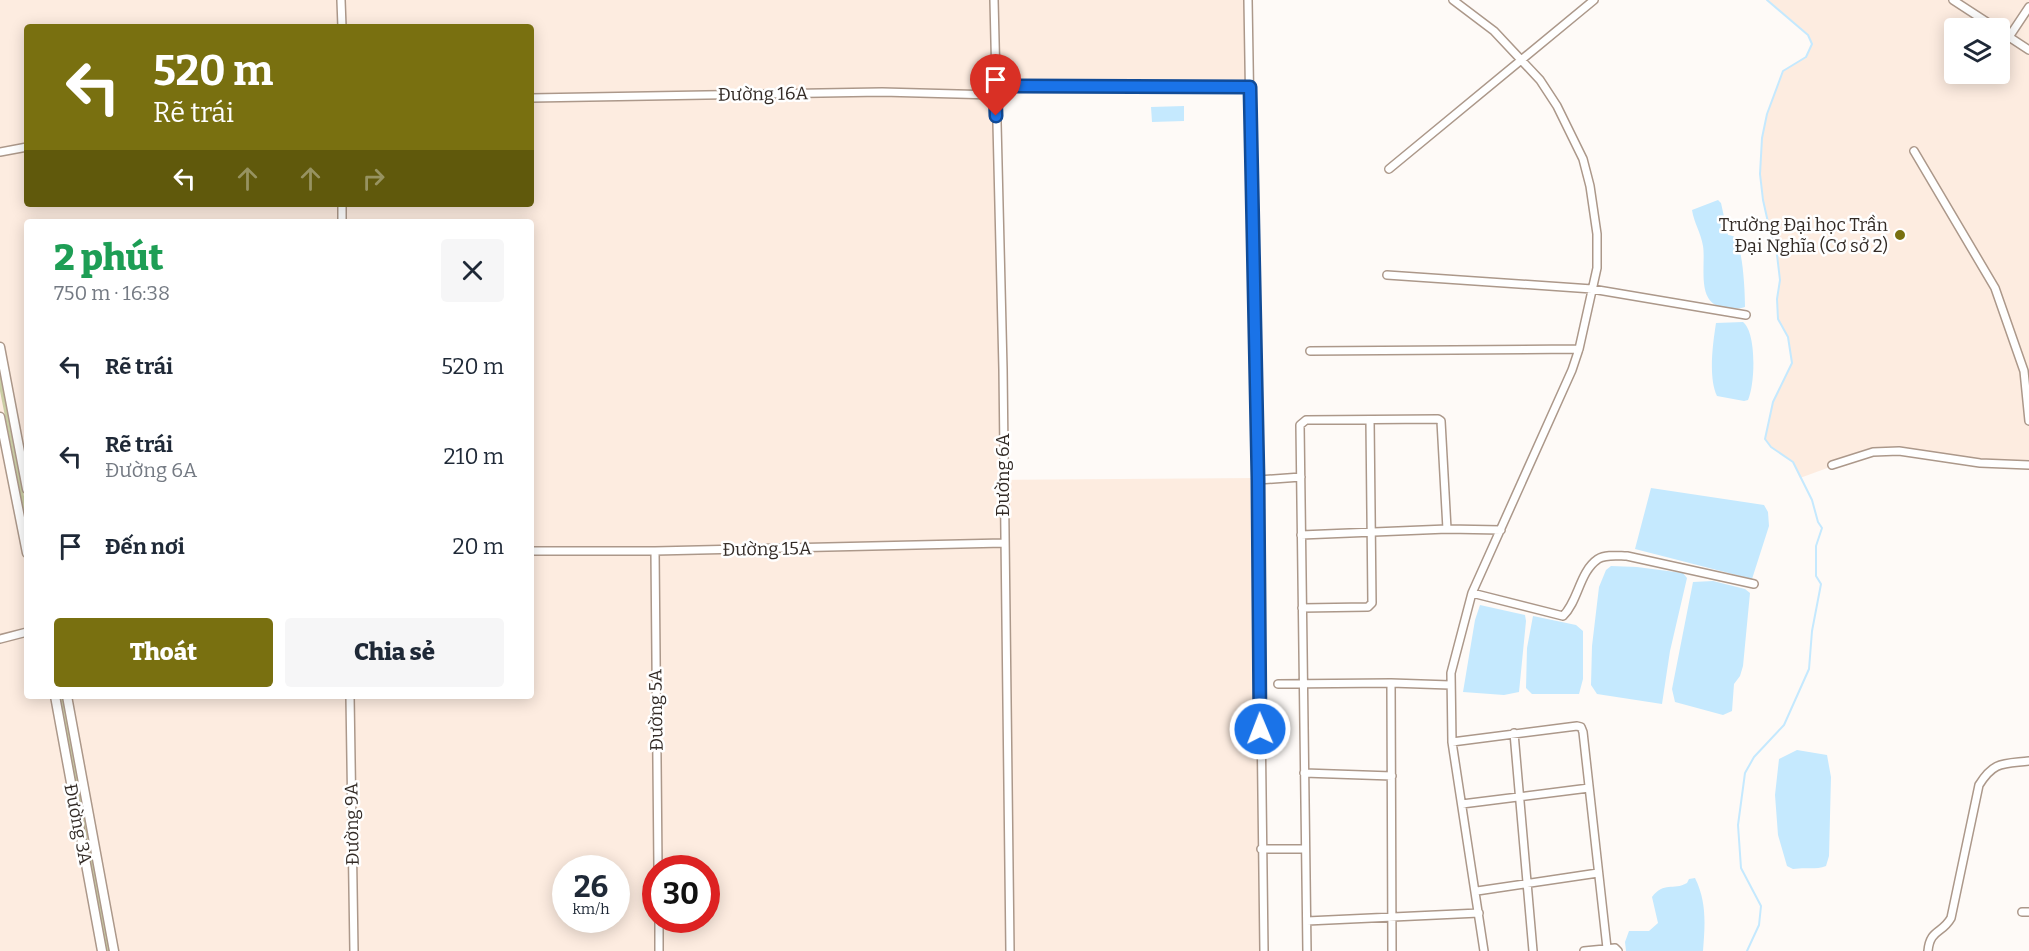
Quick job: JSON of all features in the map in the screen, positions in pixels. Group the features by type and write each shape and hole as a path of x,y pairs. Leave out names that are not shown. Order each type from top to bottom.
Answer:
{"street":[{"path":"341,0 342,24"},
{"name":"Đường 6A","path":"994,0 1003,369 1010,951"},
{"path":"1248,0 1258,480 1264,951"},
{"path":"1453,0 1494,31 1540,80 1557,106 1583,159 1590,186 1596,234 1597,268 1579,349 1572,370 1472,593 1451,673 1452,742 1484,951"},
{"path":"1389,169 1594,0"},
{"path":"1953,0 1980,18"},
{"path":"2010,36 2029,7"},
{"path":"2010,38 2029,50"},
{"path":"995,86 1250,87"},
{"name":"Đường 16A","path":"534,98 882,92 995,95"},
{"path":"0,152 24,148"},
{"path":"1914,152 1995,288 2024,371 2029,421"},
{"path":"1387,275 1592,289 1746,315"},
{"path":"0,347 24,473"},
{"path":"1310,351 1579,349"},
{"path":"0,417 24,538"},
{"path":"1307,951 1300,424 1306,420 1438,419 1441,421 1447,529"},
{"path":"1302,608 1371,606 1370,420"},
{"path":"1832,465 1873,452 1899,451 1980,463 2029,465"},
{"path":"1258,480 1301,477"},
{"path":"1301,535 1447,529 1501,530"},
{"name":"Đường 15A","path":"534,551 654,551 1004,543"},
{"name":"Đường 5A","path":"654,551 658,855"},
{"path":"1472,593 1563,616 1570,608 1582,578 1599,558 1611,555 1627,556 1754,584"},
{"path":"0,639 24,633"},
{"path":"1391,683 1392,951"},
{"path":"1278,684 1450,685"},
{"name":"Đường 3A","path":"55,699 102,951"},
{"name":"Đường 3A","path":"68,699 114,951"},
{"name":"Đường 9A","path":"350,699 354,951"},
{"path":"1452,742 1577,726 1581,728 1607,948"},
{"path":"1514,733 1533,951"},
{"path":"1928,951 1929,940 1952,918 1979,785 1987,771 2000,764 2029,760"},
{"path":"1304,774 1392,776"},
{"path":"1462,804 1589,788"},
{"path":"1262,849 1305,849"},
{"path":"1476,891 1598,873"},
{"path":"1307,921 1479,913"},
{"path":"659,933 659,951"},
{"path":"1584,951 1607,948 1615,948 1618,951"}],"shaded area":[{"path":"0,0 1245,0 1247,84 992,83 1000,480 1255,478 1261,951 0,951"},
{"name":"Trường Đại học Trần Đại Nghĩa (Cơ sở 2)","path":"1767,0 2029,0 2029,462 1980,460 1899,448 1830,467 1800,478 1793,462 1771,447 1765,439 1773,402 1792,363 1788,337 1778,319 1777,299 1780,279 1777,255 1763,200 1760,174 1762,138 1767,114 1783,71 1806,57 1812,44 1808,35"}],"green space":[{"path":"0,373 24,497 24,513 0,391"},
{"path":"60,699 64,699 110,951 107,951"}],"water":[{"path":"1184,106 1184,121 1152,122 1151,107"},
{"path":"1718,200 1721,203 1728,235 1736,239 1740,253 1745,300 1745,307 1742,308 1722,307 1714,304 1705,291 1703,246 1692,210"},
{"path":"1743,322 1748,328 1753,348 1752,383 1748,400 1744,401 1717,396 1712,370 1716,323"},
{"path":"1651,488 1764,505 1768,512 1769,526 1752,579 1635,549"},
{"path":"1611,566 1683,573 1687,578 1670,651 1662,704 1597,694 1591,685 1592,646 1599,587 1606,570"},
{"path":"1713,581 1745,589 1750,593 1743,666 1734,684 1732,711 1723,715 1675,702 1672,689 1693,582"},
{"path":"1480,605 1525,615 1519,692 1504,695 1463,692 1475,620"},
{"path":"1533,616 1576,625 1583,631 1583,679 1579,694 1532,694 1526,688 1527,648"},
{"path":"1797,750 1827,755 1831,777 1829,856 1826,866 1822,867 1793,869 1787,866 1778,835 1775,795 1779,759"},
{"path":"1695,878 1702,896 1705,923 1703,951 1626,951 1625,942 1629,931 1649,931 1658,923 1652,897 1656,892 1682,885 1689,879"}],"waterway":[{"path":"1747,951 1759,925 1761,906 1741,868 1738,825 1745,773 1754,757 1784,725 1809,669 1812,631 1821,584 1816,576 1816,546 1822,528 1812,500 1793,462 1771,447 1765,439 1773,402 1792,363 1788,337 1778,319 1777,299 1780,280 1777,255 1763,200 1760,174 1762,138 1767,114 1783,71 1806,57 1812,44 1808,35 1767,0"}],"place":[{"name":"Trường Đại học Trần Đại Nghĩa (Cơ sở 2)","path":"1900,235"}],"route":[{"path":"996,116 995,86 1250,87 1258,480 1260,729"}]}
